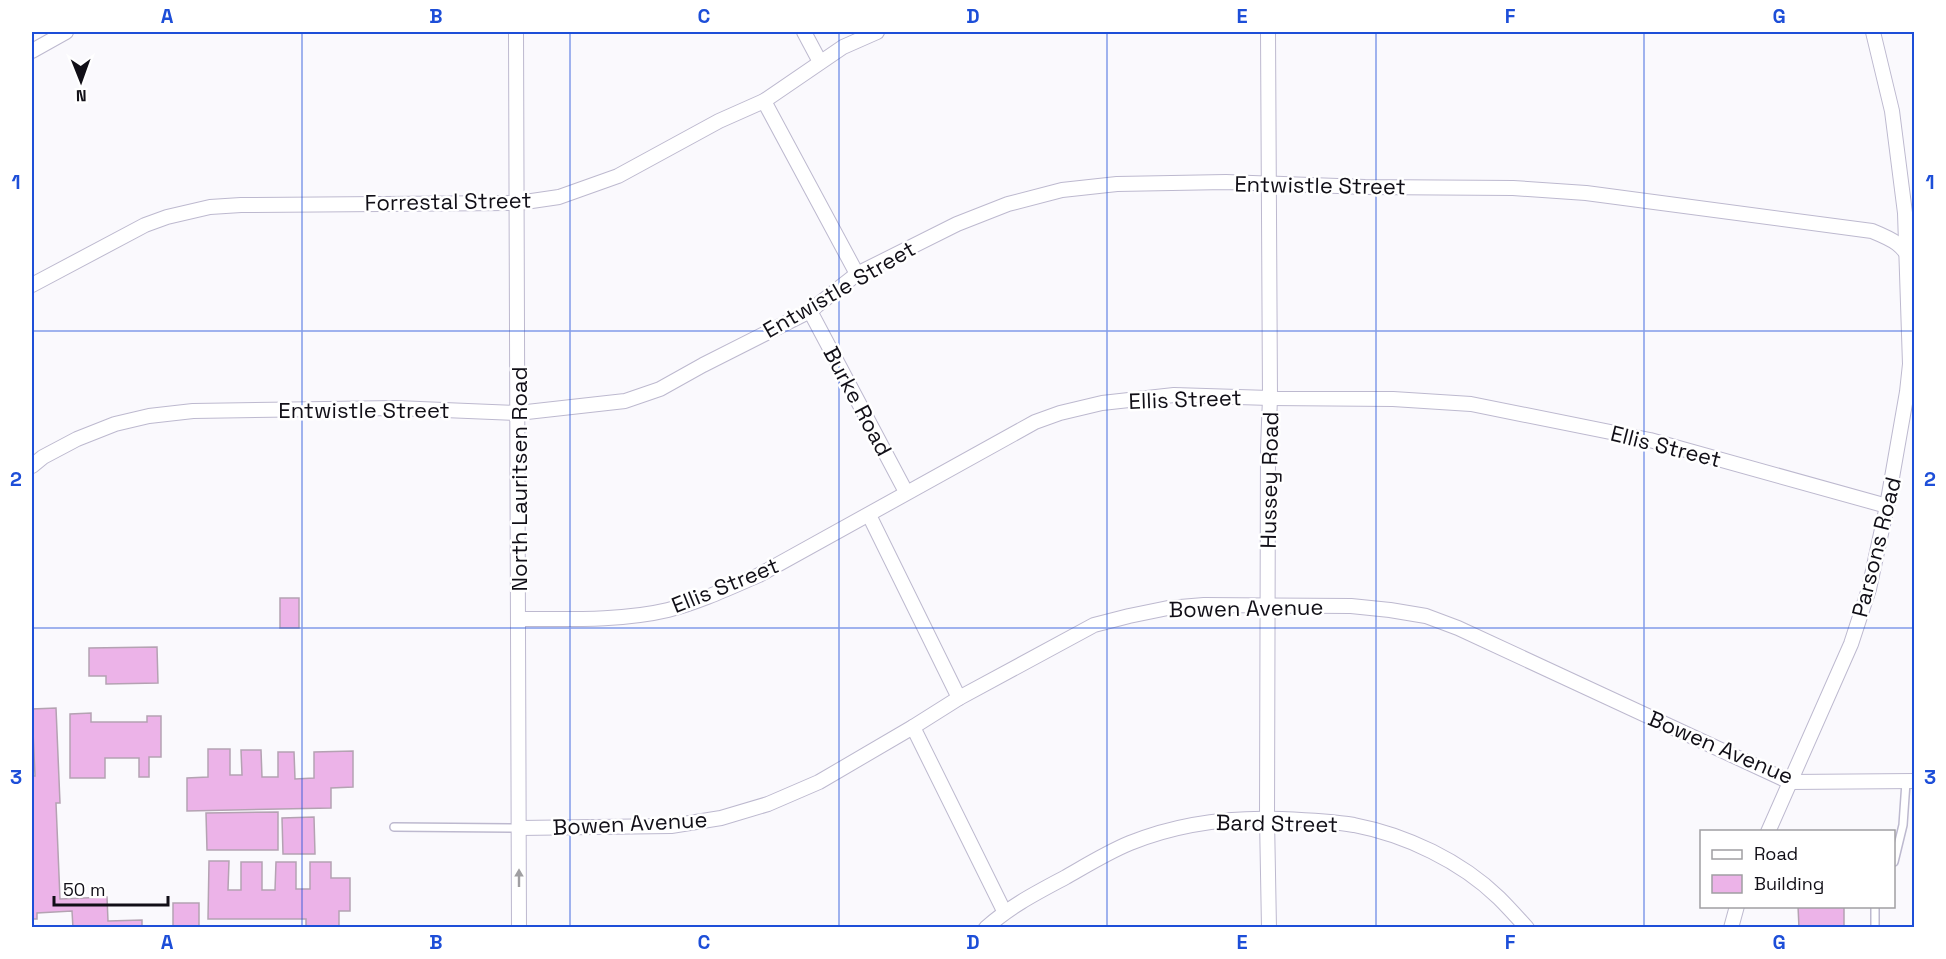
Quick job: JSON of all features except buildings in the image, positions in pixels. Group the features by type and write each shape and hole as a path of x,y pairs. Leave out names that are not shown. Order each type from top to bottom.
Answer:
{"street":[{"path":"32,51 66,32"},
{"name":"North Lauritsen Road","path":"516,32 520,619 519,927"},
{"path":"804,32 820,62"},
{"name":"Forrestal Street","path":"32,285 145,225 167,217 210,207 518,203 559,197 618,176 719,121 764,101 843,47 877,32"},
{"name":"Hussey Road","path":"1268,32 1270,398 1267,819 1269,927"},
{"name":"Parsons Road","path":"1768,830 1851,644 1869,589 1887,506 1910,364 1905,213 1892,111 1873,32"},
{"path":"764,101 857,274"},
{"name":"Entwistle Street","path":"32,466 43,457 77,439 115,424 149,416 193,411 396,408 518,413 625,401 660,390 703,365 810,311 857,274 957,224 1008,204 1062,190 1117,184 1269,183 1365,187 1513,188 1586,193 1872,231 1895,240 1907,252"},
{"path":"1907,252 1914,266"},
{"name":"Burke Road","path":"810,311 906,492"},
{"name":"Ellis Street","path":"520,619 574,620 620,616 667,610 712,595 759,575 1035,422 1060,412 1102,403 1174,395 1393,399 1471,404 1650,440 1887,506"},
{"path":"869,515 959,698"},
{"name":"Bowen Avenue","path":"519,828 671,826 721,818 768,804 819,782 959,698 1094,625 1168,608 1204,605 1351,606 1426,616 1458,628 1790,782 1910,782"},
{"path":"913,727 1004,911"},
{"name":"Bard Street","path":"986,927 1004,911 1100,857 1131,843 1169,830 1234,818 1325,821 1387,834 1417,845 1473,877 1498,897 1527,927"},
{"path":"1731,927 1736,908"}],"lane":[{"path":"1895,855 1903,825 1910,782"},
{"path":"394,827 519,828"},
{"path":"1875,908 1875,927"}]}
